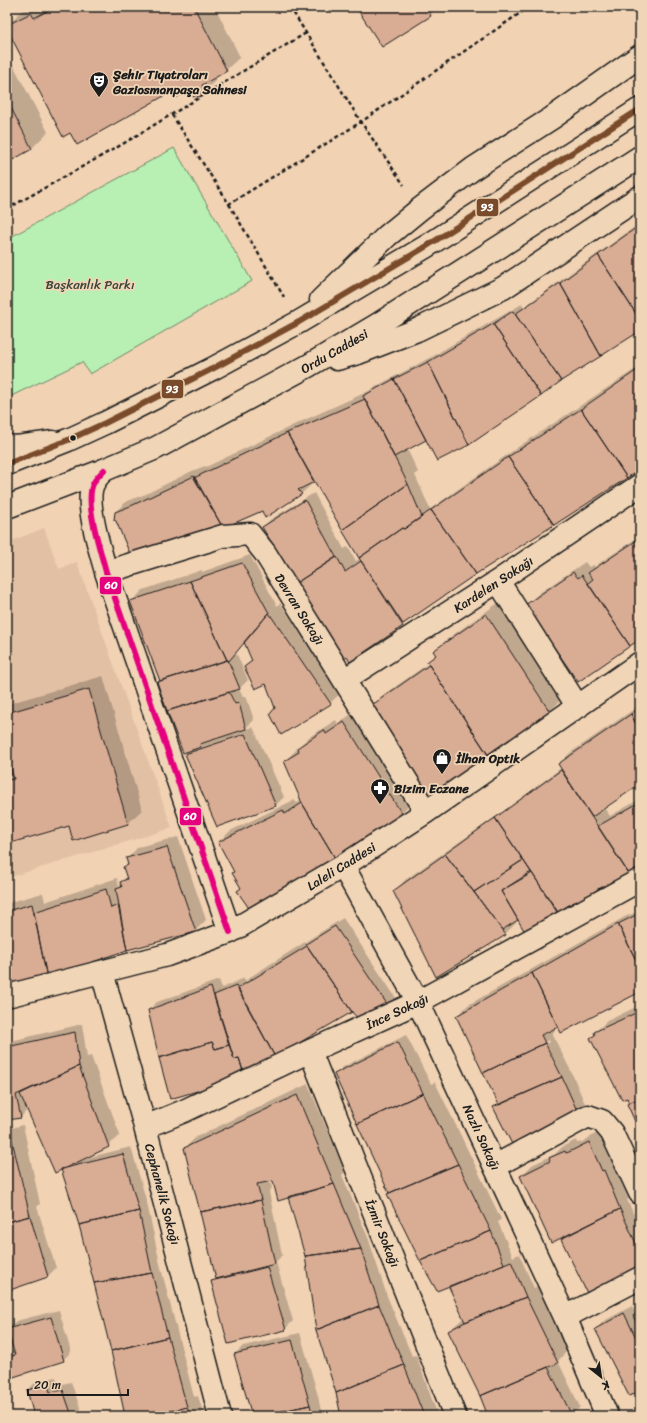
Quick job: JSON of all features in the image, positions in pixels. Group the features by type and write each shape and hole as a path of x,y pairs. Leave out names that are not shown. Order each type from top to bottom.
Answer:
{"street":[{"path":"299,322 387,236 420,209 474,168 552,118 640,56"},
{"path":"7,464 68,440 105,423 212,369 299,322 427,246 640,109"},
{"name":"Ordu Caddesi","path":"7,507 104,470 156,448 308,366 377,325 640,157"},
{"path":"308,366 358,353 418,330 503,288 640,197"},
{"path":"7,446 17,447 68,440"},
{"path":"104,470 93,483 90,499 94,528 106,572 230,932"},
{"name":"Kardelen Sokağı","path":"344,680 640,486"},
{"name":"Devran Sokağı","path":"106,572 223,536 250,534 265,553 426,812"},
{"path":"498,580 578,707"},
{"name":"Laleli Caddesi","path":"7,996 167,955 230,932 343,866 426,812 640,663"},
{"name":"Nazlı Sokağı","path":"343,866 418,1002 565,1316 607,1416"},
{"name":"İnce Sokağı","path":"145,1127 184,1111 418,1002 640,880"},
{"name":"Cephanelik Sokağı","path":"102,972 145,1127 220,1416"},
{"name":"İzmir Sokağı","path":"310,1051 456,1416"},
{"path":"495,1166 588,1116 602,1121 612,1133 640,1193"},
{"path":"565,1316 640,1278"}],"path":[{"path":"290,7 362,122 420,209"},
{"path":"229,204 362,122 528,7"},
{"path":"7,209 172,115 306,33"},
{"path":"172,115 229,204 299,322"}],"shaded area":[{"path":"44,528 59,569 77,562 172,828 7,878 7,543"}],"green space":[{"name":"Başkanlık Parkı","path":"174,148 252,281 90,374 82,362 7,398 7,239"}],"building":[{"path":"55,7 194,7 227,71 202,85 204,91 201,92 202,96 198,97 197,95 193,97 189,91 175,98 171,92 77,145 70,133 63,137 7,29 7,25 31,13 34,18"},
{"path":"356,7 426,7 431,16 382,47"},
{"path":"7,100 32,149 7,163"},
{"path":"640,225 640,320 598,255"},
{"path":"598,255 640,320 640,331 601,356 560,283"},
{"path":"560,283 601,356 561,381 515,314"},
{"path":"513,311 561,381 541,396 493,324"},
{"path":"493,324 541,396 469,445 428,362"},
{"path":"428,362 469,445 437,461 394,379"},
{"path":"640,368 640,469 627,478 581,409"},
{"path":"394,379 426,440 394,457 363,396"},
{"path":"365,399 408,484 342,530 287,433"},
{"path":"581,409 627,478 554,525 508,457"},
{"path":"287,433 314,482 298,490 302,494 265,518 262,511 223,528 194,478"},
{"path":"508,457 554,525 476,574 431,510"},
{"path":"194,476 223,528 130,554 116,521 114,520 115,512"},
{"path":"408,484 422,517 404,529 402,528 359,558 342,530"},
{"path":"305,500 336,557 296,583 262,527"},
{"path":"431,510 476,574 403,624 359,558"},
{"path":"640,538 640,639 630,646 588,583 593,579 588,573"},
{"path":"337,557 345,572 361,561 403,626 350,662 347,657 343,660 296,583"},
{"path":"242,563 269,613 229,661 227,660 190,581"},
{"path":"573,572 578,578 582,575 630,646 578,682 525,605"},
{"path":"190,581 227,660 160,681 130,601"},
{"path":"269,613 331,704 281,735 270,714 275,708 266,684 255,689 244,667 252,661 244,642"},
{"path":"486,614 550,712 488,755 427,662 436,655 433,651"},
{"path":"228,660 240,689 167,711 157,682"},
{"path":"429,665 489,756 431,795 425,794 372,705"},
{"path":"89,689 128,824 73,841 69,826 7,844 7,775 8,780 14,779 7,755 7,713"},
{"path":"229,692 235,704 239,703 246,729 200,744 201,747 183,753 167,711"},
{"path":"640,708 640,732 631,714"},
{"path":"631,714 640,732 640,784 592,817 558,764"},
{"path":"344,722 402,814 335,858 302,803 284,761 299,752 297,748 324,730 326,734"},
{"path":"245,734 276,806 217,827 185,754"},
{"path":"561,770 628,873 614,884 612,881 601,890 599,888 586,898 586,896 558,912 495,818"},
{"path":"640,802 640,872 631,877 598,826"},
{"path":"302,803 335,858 251,911 237,891 241,888 232,873 234,872 218,842 283,810 285,814"},
{"path":"495,818 523,860 474,892 445,854"},
{"path":"167,847 196,932 127,950 116,889 122,887 120,882 127,879 123,867 128,865 126,858"},
{"path":"445,854 506,935 436,977 393,891"},
{"path":"523,860 531,872 501,891 518,920 502,930 474,892"},
{"path":"532,873 562,920 529,939 501,891"},
{"path":"106,889 111,908 118,905 127,950 47,978 34,912"},
{"path":"32,904 47,978 7,990 7,911"},
{"path":"640,913 640,968 618,924"},
{"path":"618,924 640,968 640,992 561,1033 532,973"},
{"path":"335,926 389,1007 360,1021 352,1012 306,944"},
{"path":"307,946 352,1012 275,1057 238,988"},
{"path":"532,973 558,1027 541,1035 545,1043 483,1073 456,1016"},
{"path":"236,986 275,1057 244,1075 239,1058 234,1059 214,995"},
{"path":"211,987 229,1045 215,1049 212,1042 159,1058 148,1010"},
{"path":"640,1011 640,1098 629,1103 627,1098 622,1100 590,1038 595,1035 594,1032"},
{"path":"75,1032 79,1066 16,1095 21,1118 7,1120 7,1047"},
{"path":"212,1042 215,1049 229,1045 234,1059 239,1058 245,1077 170,1099 159,1058"},
{"path":"398,1042 423,1093 357,1124 334,1074"},
{"path":"545,1043 562,1077 499,1105 483,1073"},
{"path":"79,1066 109,1147 55,1173 20,1094"},
{"path":"562,1077 579,1115 514,1148 493,1107"},
{"path":"423,1093 458,1164 389,1193 357,1124"},
{"path":"297,1095 334,1184 278,1201 273,1181 257,1184 261,1200 200,1212 184,1148"},
{"path":"640,1098 640,1132 627,1104"},
{"path":"11,1136 30,1216 7,1222 7,1137"},
{"path":"589,1142 602,1171 604,1170 620,1209 551,1243 520,1176 550,1161 549,1158 565,1151 566,1153 569,1152"},
{"path":"123,1154 139,1211 79,1225 61,1169"},
{"path":"458,1164 491,1231 420,1261 387,1194"},
{"path":"334,1184 361,1249 305,1256 288,1197"},
{"path":"261,1200 275,1264 216,1279 200,1212"},
{"path":"620,1209 640,1252 640,1270 587,1293 561,1239"},
{"path":"139,1211 152,1273 94,1283 79,1225"},
{"path":"30,1216 48,1277 7,1291 7,1222"},
{"path":"491,1231 504,1264 437,1291 420,1261"},
{"path":"361,1249 379,1305 316,1330 305,1256"},
{"path":"511,1261 526,1297 465,1322 449,1287"},
{"path":"267,1267 286,1330 228,1344 211,1281"},
{"path":"152,1273 168,1337 111,1351 94,1283"},
{"path":"526,1297 558,1363 480,1396 448,1331 465,1322"},
{"path":"379,1305 404,1365 336,1393 316,1330"},
{"path":"640,1312 640,1329 633,1316"},
{"path":"624,1313 640,1346 640,1391 629,1396 595,1329"},
{"path":"51,1317 64,1361 7,1379 7,1358 15,1355 7,1329"},
{"path":"168,1337 187,1407 151,1416 125,1416 111,1351"},
{"path":"292,1340 310,1405 260,1416 252,1416 234,1354"},
{"path":"404,1365 424,1416 341,1416 336,1393"},
{"path":"548,1367 572,1416 488,1416 480,1396"},
{"path":"48,1385 50,1392 63,1390 72,1416 34,1416 27,1390"},
{"path":"310,1405 313,1416 260,1416"},
{"path":"187,1407 190,1416 151,1416"}],"transit line":[{"name":"93","path":"7,464 68,440 105,423 212,369 299,322 427,246 640,109"},
{"name":"60","path":"104,470 94,482 91,490 92,513 100,552 230,932"}],"place":[{"name":"Şehir Tiyatroları Gaziosmanpaşa Sahnesi","path":"99,98"},
{"name":"İlhan Optik","path":"442,775"},
{"name":"Bizim Eczane","path":"380,805"}]}
